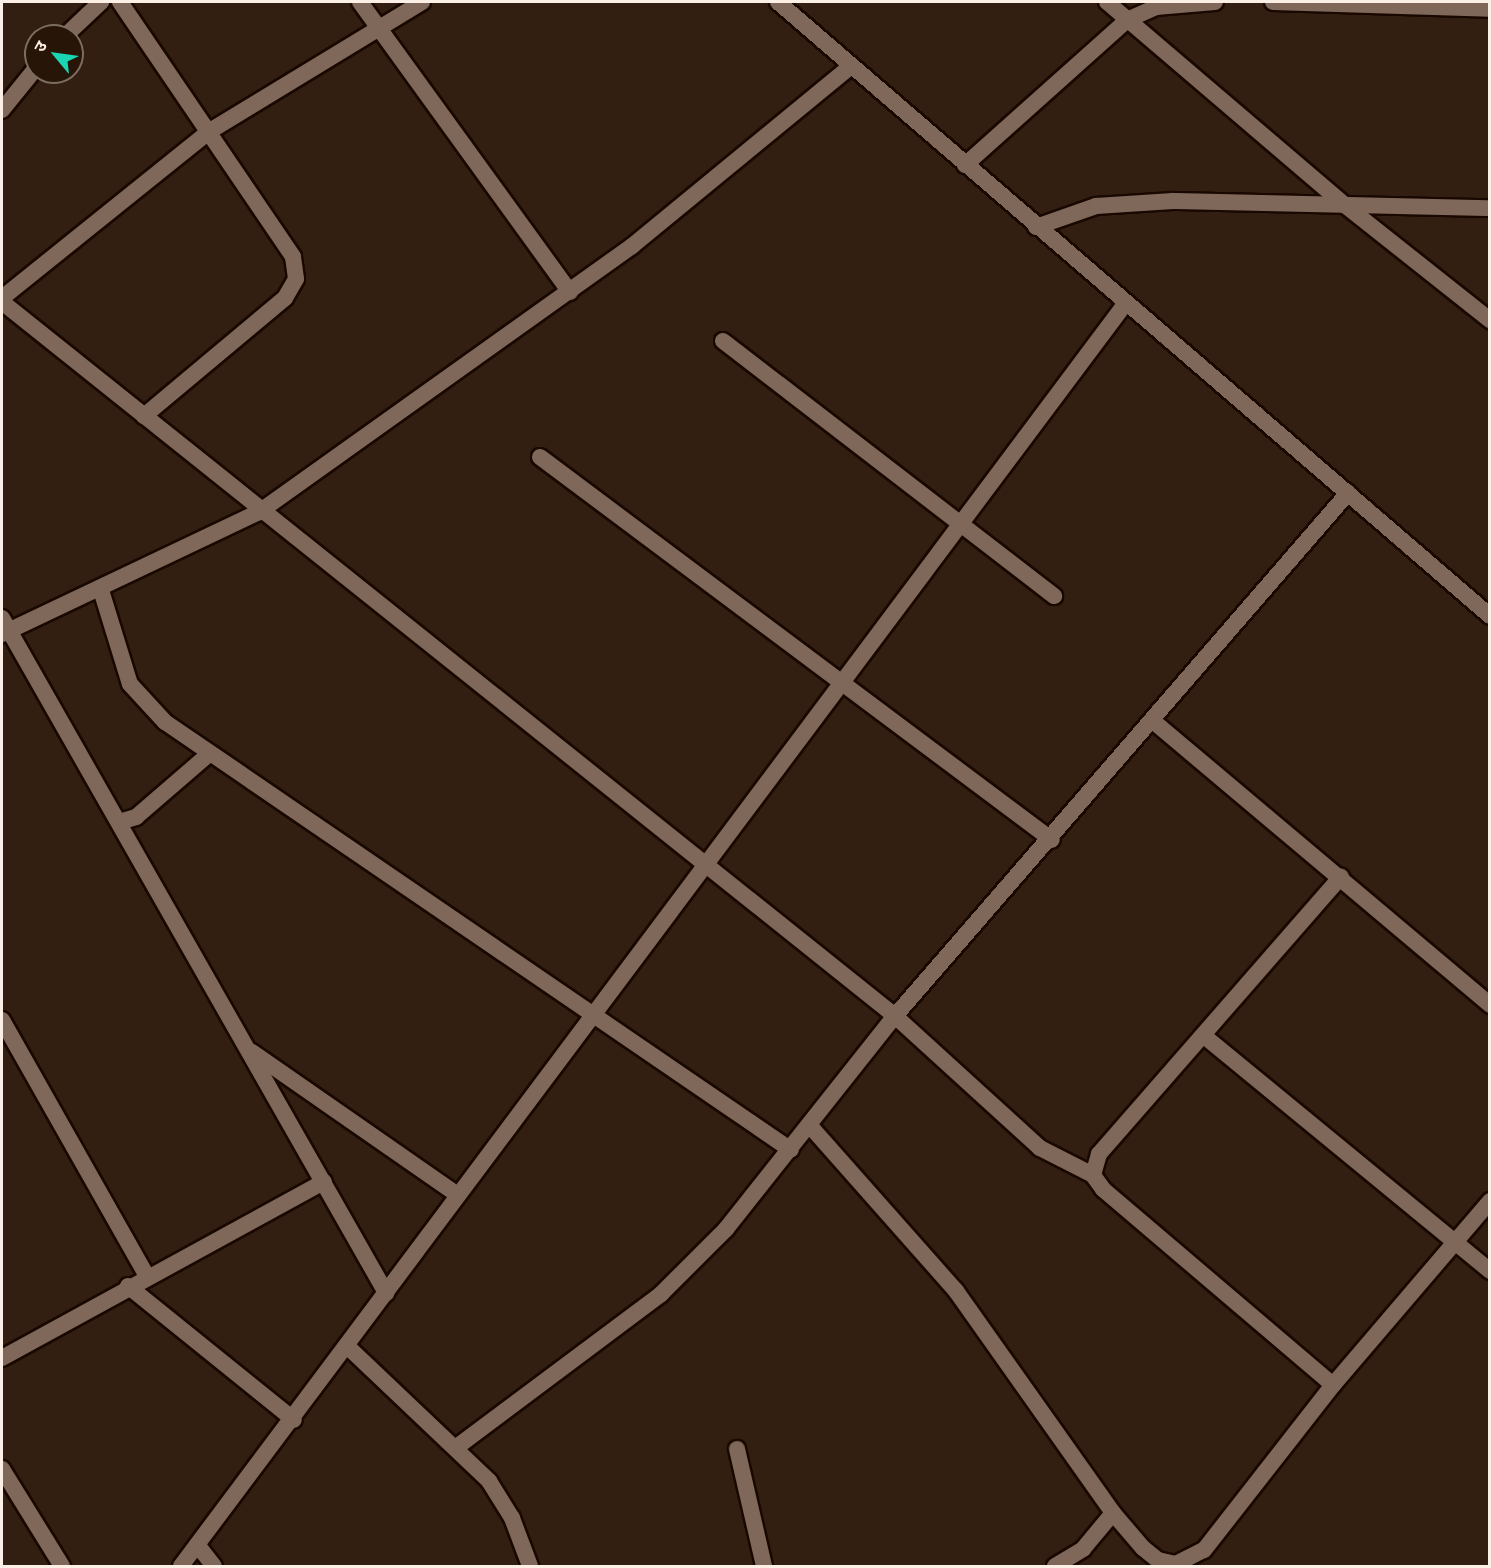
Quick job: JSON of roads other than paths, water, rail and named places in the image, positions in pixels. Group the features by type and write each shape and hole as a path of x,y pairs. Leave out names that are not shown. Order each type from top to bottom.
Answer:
{"street":[{"path":"77,24 100,2"},
{"path":"120,2 293,256 296,279 285,297 144,416"},
{"path":"360,2 570,292"},
{"path":"422,2 377,26 210,131 2,300 259,512 708,865 895,1016 1040,1148 1094,1175 1103,1189 1333,1385"},
{"path":"778,2 1035,227 1490,616"},
{"path":"1107,2 1346,206 1490,320"},
{"path":"965,165 1127,20 1156,7 1215,2"},
{"path":"1273,2 1490,9"},
{"path":"386,1293 119,822 4,627 101,590 259,512 570,292 771,136 851,66"},
{"path":"2,110 24,83"},
{"path":"1035,227 1096,206 1173,201 1490,208"},
{"path":"181,1566 199,1547 294,1420 592,1012 708,865 839,682 1125,304"},
{"path":"723,341 1054,596"},
{"path":"540,457 1052,840"},
{"path":"458,1446 661,1294 726,1229 812,1127 895,1016 1052,840 1348,493"},
{"path":"101,590 130,684 165,722 791,1150"},
{"path":"1153,721 1341,877 1490,1005"},
{"path":"119,822 136,817 210,754"},
{"path":"1094,1175 1099,1154 1341,877"},
{"path":"2,1020 147,1276"},
{"path":"1204,1036 1490,1271"},
{"path":"249,1050 458,1196"},
{"path":"812,1127 956,1290 1113,1513 1158,1560 1191,1560 1333,1385 1454,1240 1490,1201"},
{"path":"2,1358 128,1286 324,1182"},
{"path":"128,1286 294,1420"},
{"path":"348,1347 458,1446 512,1518 530,1566"},
{"path":"737,1449 764,1566"},
{"path":"2,1469 62,1566"},
{"path":"1056,1566 1083,1549 1113,1513"},
{"path":"199,1547 214,1566"}]}
